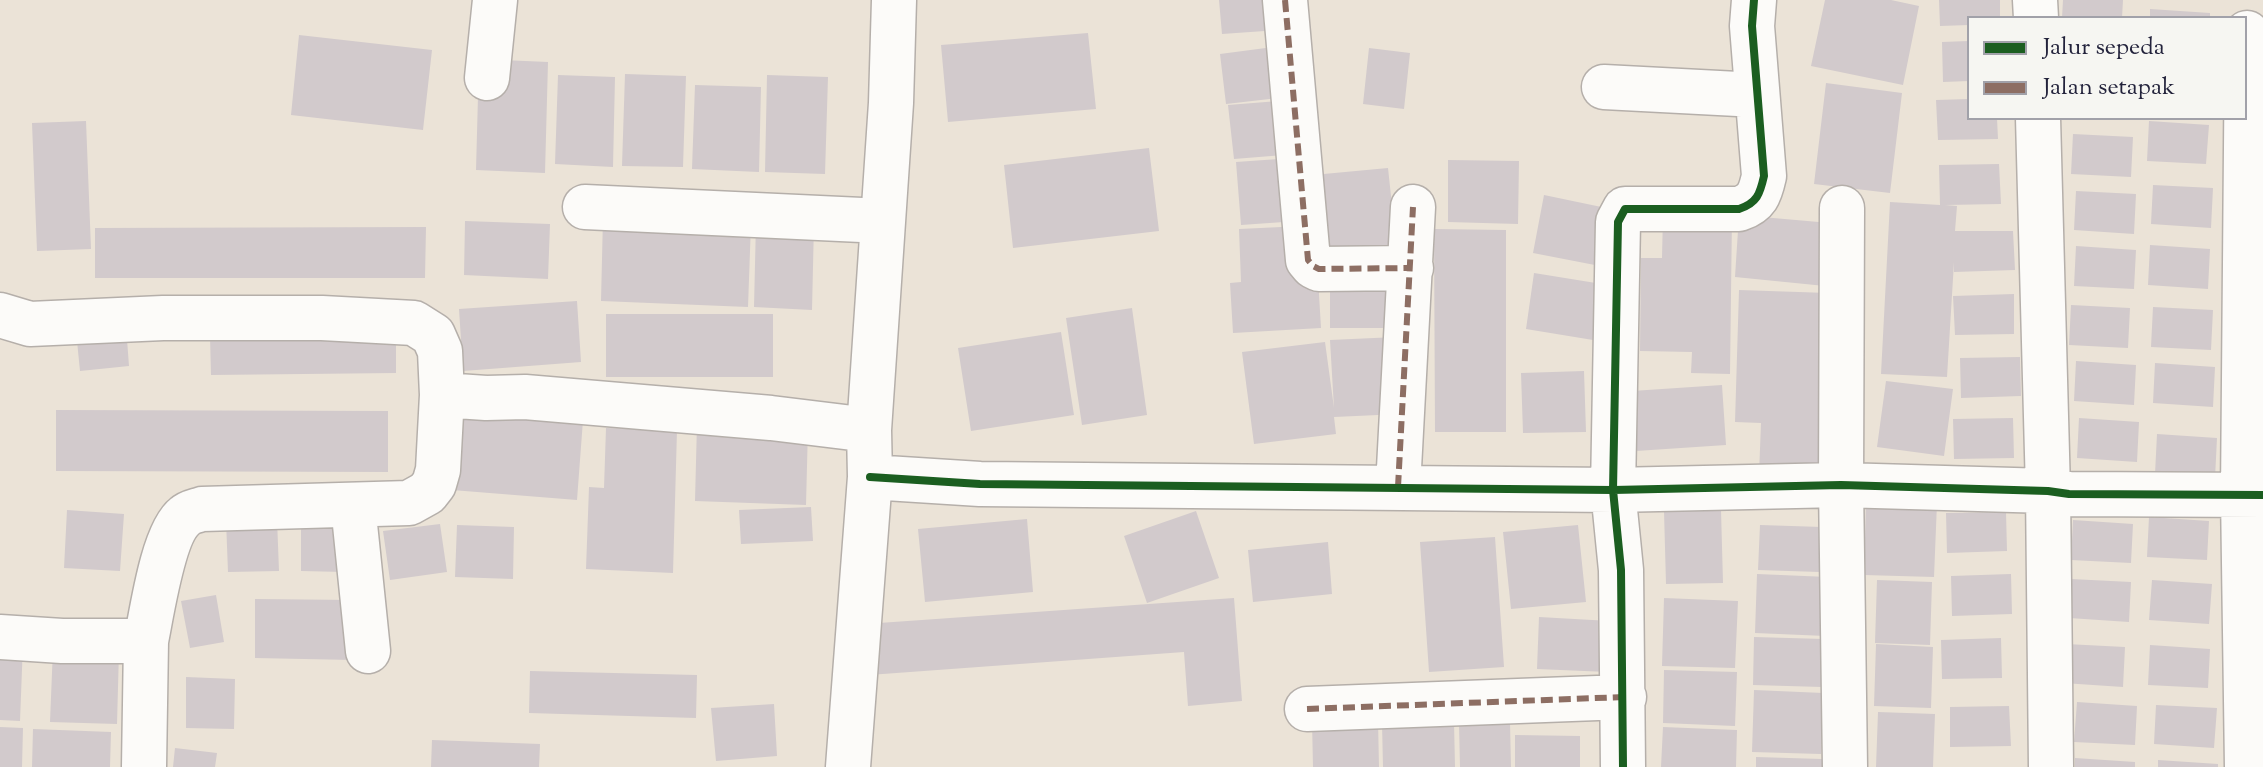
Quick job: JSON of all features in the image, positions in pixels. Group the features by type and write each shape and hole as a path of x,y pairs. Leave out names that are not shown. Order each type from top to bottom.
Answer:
{"street":[{"path":"487,78 495,0"},
{"path":"848,767 870,477 869,430 891,103 894,0"},
{"path":"1285,0 1308,260 1319,269 1411,268"},
{"path":"1623,767 1621,570 1613,490 1618,222 1625,209 1739,209 1750,205 1760,192 1764,176 1752,26 1754,0"},
{"path":"2247,33 2253,495 2247,767"},
{"path":"1604,87 1757,95"},
{"path":"2038,120 2048,491 2051,767"},
{"path":"585,207 883,221"},
{"path":"1398,487 1413,207"},
{"path":"1842,208 1841,485 1845,767"},
{"path":"0,315 30,324 163,318 322,318 414,323 433,335 440,351 442,395 438,470 434,484 427,493 409,503 202,509 186,515 173,529 146,641 144,767"},
{"path":"442,395 541,398 771,418 869,430"},
{"path":"870,477 980,484 1613,490 1841,485 2069,494 2253,495"},
{"path":"353,505 368,651"},
{"path":"0,637 146,641"},
{"path":"1307,709 1624,697"}],"building":[{"path":"1219,0 1277,0 1279,30 1222,34"},
{"path":"1825,0 1891,0 1919,6 1903,85 1811,66"},
{"path":"1939,0 2000,0 2000,16 1967,16 1967,25 1940,26"},
{"path":"2063,0 2123,0 2122,16 2062,16"},
{"path":"2150,9 2210,13 2210,16 2150,16"},
{"path":"1088,33 1096,109 948,122 941,45"},
{"path":"299,35 432,50 423,130 291,115"},
{"path":"1967,41 1967,81 1943,82 1942,42"},
{"path":"1281,46 1287,97 1226,104 1220,54"},
{"path":"1369,48 1410,53 1404,109 1363,104"},
{"path":"479,59 548,62 545,173 476,170"},
{"path":"625,74 686,76 683,167 622,166"},
{"path":"558,75 615,77 613,167 555,164"},
{"path":"767,75 828,77 825,174 765,172"},
{"path":"1826,83 1902,93 1890,193 1814,184"},
{"path":"695,85 761,87 759,172 692,169"},
{"path":"1967,99 1967,120 1997,120 1998,139 1938,140 1936,100"},
{"path":"1291,100 1296,154 1234,159 1228,105"},
{"path":"86,121 91,249 37,251 32,123"},
{"path":"2149,121 2209,125 2206,164 2147,161"},
{"path":"2073,134 2133,137 2131,177 2071,174"},
{"path":"1149,148 1159,231 1013,248 1004,165"},
{"path":"1293,158 1298,221 1241,225 1236,162"},
{"path":"1448,160 1519,161 1518,224 1448,222"},
{"path":"1999,164 2001,204 1945,205 1957,206 1955,231 2013,231 2015,270 1954,272 1954,262 1947,377 1881,374 1890,202 1940,205 1939,165"},
{"path":"1388,168 1397,252 1322,260 1313,175"},
{"path":"2153,185 2213,188 2211,228 2151,224"},
{"path":"2076,191 2136,194 2134,234 2074,230"},
{"path":"1544,195 1611,209 1600,266 1533,253"},
{"path":"1663,214 1732,215 1730,374 1691,373 1692,352 1640,351 1641,258 1662,258"},
{"path":"1739,215 1830,223 1825,286 1735,277"},
{"path":"603,217 751,223 748,307 601,301"},
{"path":"465,221 550,224 548,279 464,275"},
{"path":"756,222 814,223 812,310 754,307"},
{"path":"1303,226 1318,278 1321,328 1233,333 1230,283 1241,282 1239,229"},
{"path":"426,227 425,278 95,278 95,228"},
{"path":"1434,229 1506,230 1506,432 1435,432"},
{"path":"2150,245 2210,249 2208,289 2148,285"},
{"path":"2076,246 2136,250 2134,289 2074,286"},
{"path":"1330,273 1386,273 1387,328 1330,328"},
{"path":"1534,273 1602,284 1593,340 1526,329"},
{"path":"1739,290 1828,293 1822,477 1759,475 1761,423 1735,422"},
{"path":"2014,294 2014,334 1955,335 1953,296"},
{"path":"577,301 581,362 463,371 459,309"},
{"path":"2071,305 2130,308 2128,348 2069,345"},
{"path":"2153,307 2213,310 2211,350 2151,347"},
{"path":"1132,308 1147,415 1082,425 1066,318"},
{"path":"606,314 773,314 773,377 606,377"},
{"path":"126,326 129,366 80,371 76,331"},
{"path":"1061,332 1074,415 971,431 958,348"},
{"path":"396,335 396,373 211,375 210,336"},
{"path":"1396,337 1400,414 1334,417 1336,434 1254,444 1242,352 1325,342 1334,408 1330,340"},
{"path":"2020,357 2021,396 1961,398 1960,358"},
{"path":"2076,361 2136,365 2134,405 2074,401"},
{"path":"2155,363 2215,367 2213,407 2153,403"},
{"path":"1584,371 1586,432 1523,433 1521,373"},
{"path":"1886,381 1953,389 1944,456 1877,447"},
{"path":"1722,385 1726,445 1636,451 1632,391"},
{"path":"458,409 583,420 577,500 452,490"},
{"path":"56,410 388,411 388,472 56,471"},
{"path":"2013,418 2014,458 1954,459 1953,419"},
{"path":"2079,418 2139,422 2137,462 2077,458"},
{"path":"697,423 808,427 806,505 695,501"},
{"path":"606,428 677,430 673,573 586,569 589,487 604,488"},
{"path":"2157,434 2217,438 2215,478 2155,474"},
{"path":"1866,500 1937,503 1934,577 1864,575"},
{"path":"811,507 813,541 741,544 739,510"},
{"path":"67,510 124,514 120,571 64,568"},
{"path":"1721,510 1723,583 1666,584 1664,511"},
{"path":"1196,511 1219,578 1147,603 1124,536"},
{"path":"2006,512 2007,551 1947,553 1946,513"},
{"path":"2149,517 2209,521 2207,560 2147,557"},
{"path":"277,519 279,571 228,572 226,520"},
{"path":"1027,519 1033,592 925,602 918,529"},
{"path":"2073,520 2133,524 2131,563 2071,560"},
{"path":"440,524 447,572 390,580 383,531"},
{"path":"457,525 514,527 513,579 455,577"},
{"path":"1578,525 1586,602 1511,609 1503,532"},
{"path":"1760,525 1822,527 1820,572 1758,570"},
{"path":"301,527 345,528 344,572 301,571"},
{"path":"1495,537 1504,667 1429,672 1420,542"},
{"path":"1328,542 1332,594 1253,602 1248,550"},
{"path":"1757,574 1828,577 1826,636 1755,633"},
{"path":"2011,574 2012,614 1952,616 1951,576"},
{"path":"2071,579 2131,582 2129,622 2069,618"},
{"path":"1877,580 1932,582 1930,645 1875,643"},
{"path":"2152,580 2212,584 2209,624 2149,620"},
{"path":"216,595 224,642 190,648 181,601"},
{"path":"1234,598 1242,701 1188,706 1184,652 869,675 865,624"},
{"path":"1664,598 1738,601 1735,668 1662,666"},
{"path":"255,599 353,600 353,660 255,658"},
{"path":"1539,617 1610,621 1608,672 1537,669"},
{"path":"1754,637 1824,639 1822,687 1753,685"},
{"path":"2001,638 2002,678 1942,679 1941,640"},
{"path":"0,643 23,643 20,721 0,720"},
{"path":"1876,644 1933,647 1931,708 1874,706"},
{"path":"2066,644 2125,647 2123,687 2063,683"},
{"path":"2150,645 2210,649 2208,688 2148,685"},
{"path":"53,648 119,651 117,724 50,722"},
{"path":"1664,670 1737,672 1735,726 1663,723"},
{"path":"530,671 697,675 696,718 529,713"},
{"path":"186,677 235,679 234,729 186,728"},
{"path":"1754,690 1823,693 1821,754 1752,752"},
{"path":"2077,702 2137,706 2135,745 2074,742"},
{"path":"774,704 777,756 716,761 711,708"},
{"path":"2156,705 2217,708 2214,748 2154,744"},
{"path":"2009,706 2011,746 1950,747 1950,707"},
{"path":"1878,712 1935,714 1933,767 1876,767"},
{"path":"1378,720 1379,767 1313,767 1312,721"},
{"path":"1454,722 1455,767 1383,767 1382,723"},
{"path":"1510,722 1511,767 1460,767 1459,723"},
{"path":"0,727 23,728 22,767 0,767"},
{"path":"1663,727 1737,730 1736,767 1661,767"},
{"path":"33,729 111,732 110,767 32,767"},
{"path":"1515,735 1580,736 1580,767 1515,767"},
{"path":"432,740 540,744 539,767 431,767"},
{"path":"175,748 217,753 215,767 173,767"},
{"path":"1756,757 1822,759 1822,767 1756,767"},
{"path":"2075,758 2135,762 2135,767 2075,767"},
{"path":"2158,760 2218,764 2218,767 2158,767"}],"marked path":[{"path":"1285,0 1308,260 1319,269 1411,268"},
{"path":"1398,487 1413,207"},
{"path":"1307,709 1624,697"}],"cycle path":[{"path":"1754,0 1752,26 1764,176 1757,197 1739,209 1625,209 1618,222 1613,490 1841,485 2069,494 2263,495"},
{"path":"870,477 980,484 1613,490 1621,570 1623,767"}]}
